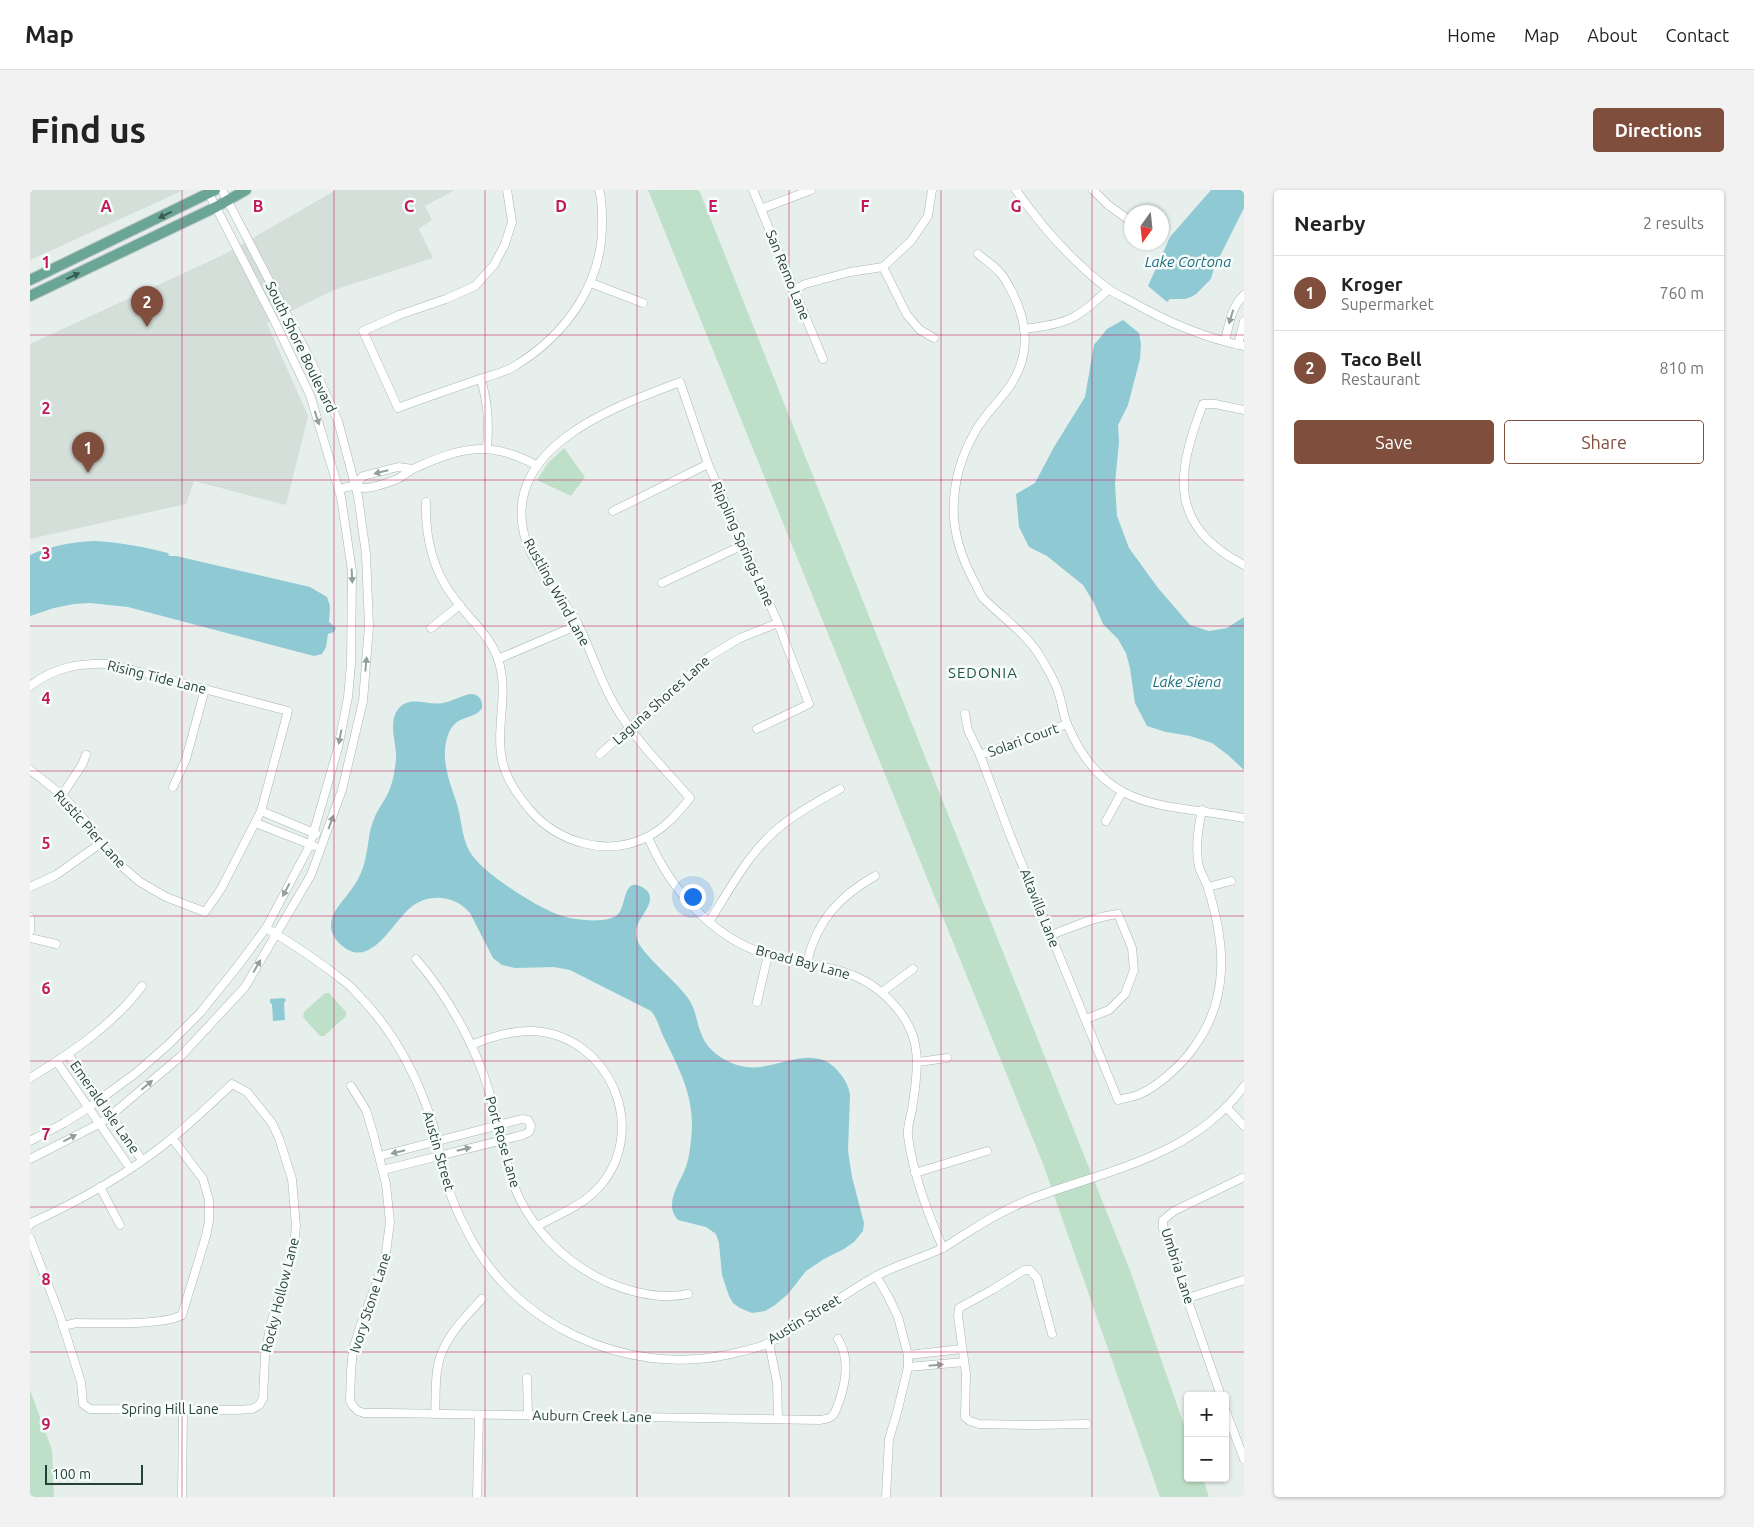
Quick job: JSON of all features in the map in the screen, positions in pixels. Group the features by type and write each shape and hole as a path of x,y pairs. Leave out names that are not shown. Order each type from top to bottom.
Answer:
{"main road":[{"path":"30,296 216,207 246,190"},
{"path":"30,280 210,191"}],"street":[{"name":"South Shore Boulevard","path":"30,1159 99,1124 110,1116 180,1057 246,987 311,875 342,790 364,701 369,626 366,554 358,496 338,421 310,359 222,190"},
{"path":"507,190 512,222 505,244 494,265 475,286 364,331 398,408 512,368 548,343 573,313 591,283 598,262 603,228 599,190"},
{"name":"San Remo Lane","path":"753,190 823,359"},
{"path":"761,209 811,190"},
{"path":"794,290 805,284 883,266 911,240 928,216 932,190"},
{"path":"1016,190 1068,253 1109,289 1177,326 1241,346 1244,321"},
{"path":"1093,190 1108,205 1124,216"},
{"name":"South Shore Boulevard","path":"30,1141 88,1108 136,1073 169,1044 200,1013 237,968 266,928 310,845 338,748 348,697 351,664 352,571 339,489 310,395 222,220 210,191"},
{"path":"978,254 1002,274 1019,305 1026,335 1018,371 1006,391 977,429 962,460 956,481 954,520 958,542 964,559 983,598 1038,651 1057,687 1067,724 1081,752 1095,771 1122,792 1142,801 1162,806 1202,810 1244,818"},
{"path":"883,266 907,315 920,330 934,338"},
{"path":"591,283 643,303"},
{"path":"1024,329 1060,324 1075,317 1086,310 1109,289"},
{"path":"1225,342 1232,312 1237,302 1244,295"},
{"path":"270,313 282,308"},
{"path":"481,378 489,417 487,448"},
{"name":"Rippling Springs Lane","path":"680,382 708,464 778,624 809,704 757,729"},
{"name":"Rustling Wind Lane","path":"648,837 677,814 690,798 643,746 604,686 578,625 539,566 526,539 522,514 527,486 536,465 550,449 585,425 635,399 680,382"},
{"path":"1244,410 1215,404 1203,404 1184,464 1184,486 1188,510 1196,526 1217,549 1244,565"},
{"path":"339,489 354,486 367,488 398,479 413,469 467,450 487,448 509,452 536,465"},
{"path":"613,511 708,464"},
{"path":"354,486 363,476 398,467 413,469"},
{"path":"426,502 426,517 434,562 446,587 486,637 498,658 504,686 501,735 503,762 511,786 537,819 561,836 574,842 588,845 622,845 648,837"},
{"path":"662,583 743,545"},
{"path":"431,628 460,605"},
{"name":"Laguna Shores Lane","path":"600,754 675,685 710,656 740,638 778,624"},
{"path":"498,658 578,625"},
{"name":"Rising Tide Lane","path":"30,686 55,670 73,665 91,663 110,664 288,711 261,811"},
{"path":"173,787 186,759 205,689"},
{"name":"Altavilla Lane","path":"965,714 968,730 980,755 1010,835 1118,1100 1141,1094 1171,1072 1190,1053 1209,1023 1217,1003 1221,982 1222,959 1219,935 1208,887"},
{"name":"Solari Court","path":"980,755 1067,724"},
{"path":"62,795 82,765 86,755"},
{"name":"Rustic Pier Lane","path":"30,770 62,795 84,819 117,862 140,882 166,897 205,912 221,889 256,823"},
{"path":"709,922 742,870 759,848 780,826 814,803 840,789"},
{"path":"1106,821 1122,792"},
{"path":"1202,810 1198,827 1199,867 1208,887 1232,881"},
{"path":"321,849 256,823 261,811 325,838"},
{"name":"Broad Bay Lane","path":"648,837 668,877 678,891 709,922 742,943 768,955 807,962 852,974 882,992 900,1012 912,1030 918,1062 908,1134 915,1173 943,1248"},
{"path":"30,887 56,875 101,843"},
{"path":"807,962 812,943 820,926 830,912 843,897 875,876"},
{"path":"1051,935 1088,921 1118,914 1132,948 1134,970 1125,994 1109,1010 1086,1019"},
{"path":"30,917 30,931"},
{"name":"Austin Street","path":"266,928 347,983 378,1016 401,1049 420,1088 457,1210 468,1233 487,1264 508,1288 530,1308 570,1334 620,1353 643,1358 673,1360 712,1358 768,1343 876,1276 943,1248 1007,1209 1164,1151 1187,1139 1227,1108 1244,1086"},
{"path":"30,938 56,944"},
{"path":"757,1002 768,955"},
{"name":"Port Rose Lane","path":"416,959 448,1001 471,1045 483,1074 514,1184 523,1205 537,1226 568,1259 618,1287 661,1297 688,1294"},
{"path":"882,992 913,969"},
{"path":"30,1078 57,1062 108,1023 129,1004 142,986"},
{"path":"471,1045 491,1037 513,1032 535,1031 561,1037 584,1049 596,1060 606,1072 618,1096 622,1116 622,1133 618,1154 607,1177 586,1199 573,1208 537,1226"},
{"name":"Emerald Isle Lane","path":"68,1054 142,1160"},
{"path":"918,1062 947,1058"},
{"name":"Emerald Isle Lane","path":"57,1062 130,1168"},
{"name":"Rocky Hollow Lane","path":"172,1138 232,1084 247,1092 272,1122 279,1138 292,1179 295,1217 294,1246 270,1327 265,1356 263,1399 259,1405"},
{"name":"Ivory Stone Lane","path":"352,1086 366,1110 380,1156 390,1206 390,1234 385,1260 353,1350 350,1391 350,1401 353,1406"},
{"path":"1227,1108 1244,1126"},
{"path":"380,1156 522,1118 528,1120 531,1126 527,1134 383,1170"},
{"path":"30,1225 65,1208 100,1187 172,1138 203,1180 209,1200 209,1221 206,1236 182,1315 174,1319 155,1322 76,1323 63,1326 30,1238"},
{"path":"915,1173 987,1151"},
{"name":"Umbria Lane","path":"1220,1392 1163,1229 1163,1220 1174,1211 1242,1178"},
{"path":"100,1187 120,1224"},
{"path":"1052,1334 1037,1278 1030,1270 1024,1270 959,1308 958,1316 966,1397 965,1417 979,1424 1087,1424"},
{"path":"876,1276 898,1317 908,1355 908,1367 889,1439 886,1497"},
{"path":"1188,1298 1244,1280"},
{"path":"435,1414 437,1369 443,1351 459,1324 482,1300"},
{"name":"Spring Hill Lane","path":"63,1326 81,1382 83,1404 90,1409 252,1409 259,1405"},
{"name":"Auburn Creek Lane","path":"353,1406 358,1411 364,1412 820,1420 831,1417 842,1394 845,1376 844,1355 843,1346 838,1339"},
{"path":"768,1343 777,1382 778,1420"},
{"path":"908,1355 962,1349"},
{"path":"908,1367 964,1362"},
{"path":"527,1378 528,1415"},
{"path":"182,1409 182,1497"},
{"path":"477,1497 479,1415"},
{"path":"1229,1419 1244,1459"}],"shaded area":[{"path":"30,190 184,190 30,260"},
{"path":"336,190 455,190 425,206 432,220 419,229 433,258 334,290 267,323 308,416 286,505 194,481 186,504 30,539 30,344 225,254"}],"green space":[{"path":"648,190 699,190 1131,1273 1184,1425 1184,1482 1204,1482 1209,1497 1160,1497 1043,1164"},
{"path":"564,448 585,477 571,496 537,480 548,463"},
{"path":"325,993 329,993 346,1012 346,1016 324,1036 320,1036 303,1017 304,1012"},
{"path":"30,1390 52,1450 54,1497 30,1497"}],"water":[{"name":"Lake Cortona","path":"1211,190 1244,190 1244,208 1214,268 1211,279 1191,297 1170,299 1167,302 1148,286 1164,250 1169,250 1170,237"},
{"name":"Lake Siena","path":"1123,320 1139,333 1141,344 1140,359 1128,405 1118,425 1119,442 1115,484 1117,516 1129,548 1158,588 1190,625 1209,631 1227,628 1244,617 1244,770 1212,743 1147,726 1135,703 1130,668 1126,653 1118,639 1103,624 1094,603 1083,585 1047,556 1029,547 1019,527 1016,494 1035,483 1054,447 1085,397 1094,345 1107,329"},
{"path":"94,541 150,549 168,553 169,556 176,556 310,587 327,597 330,606 329,622 336,628 334,632 328,634 326,647 322,654 314,656 128,607 90,603 74,604 30,616 30,555 61,545"},
{"path":"472,694 480,698 482,708 474,715 460,720 451,728 446,744 445,760 465,840 476,860 498,880 526,898 552,912 575,919 606,920 612,918 620,911 628,889 636,885 642,887 650,896 650,901 637,926 638,942 650,958 688,998 693,1006 703,1039 711,1049 731,1063 750,1067 803,1058 815,1058 827,1062 838,1071 847,1085 850,1095 848,1151 852,1177 864,1223 863,1231 854,1242 806,1271 788,1294 765,1311 752,1313 733,1303 722,1275 719,1243 716,1234 706,1227 678,1220 674,1214 672,1200 686,1167 689,1154 692,1126 691,1112 686,1087 657,1020 651,1011 570,970 554,967 515,968 502,965 493,958 470,913 453,901 441,898 424,900 410,908 379,943 370,949 360,952 350,951 339,943 334,936 331,929 333,915 358,880 364,864 372,824 392,781 396,759 393,733 395,714 399,708 409,702 437,704"},
{"path":"284,998 286,1000 284,1003 285,1020 273,1021 270,999"}],"place":[{"name":"Taco Bell","path":"147,327"},
{"name":"Kroger","path":"88,473"}],"district":[{"name":"SEDONIA","path":"983,672"}]}
